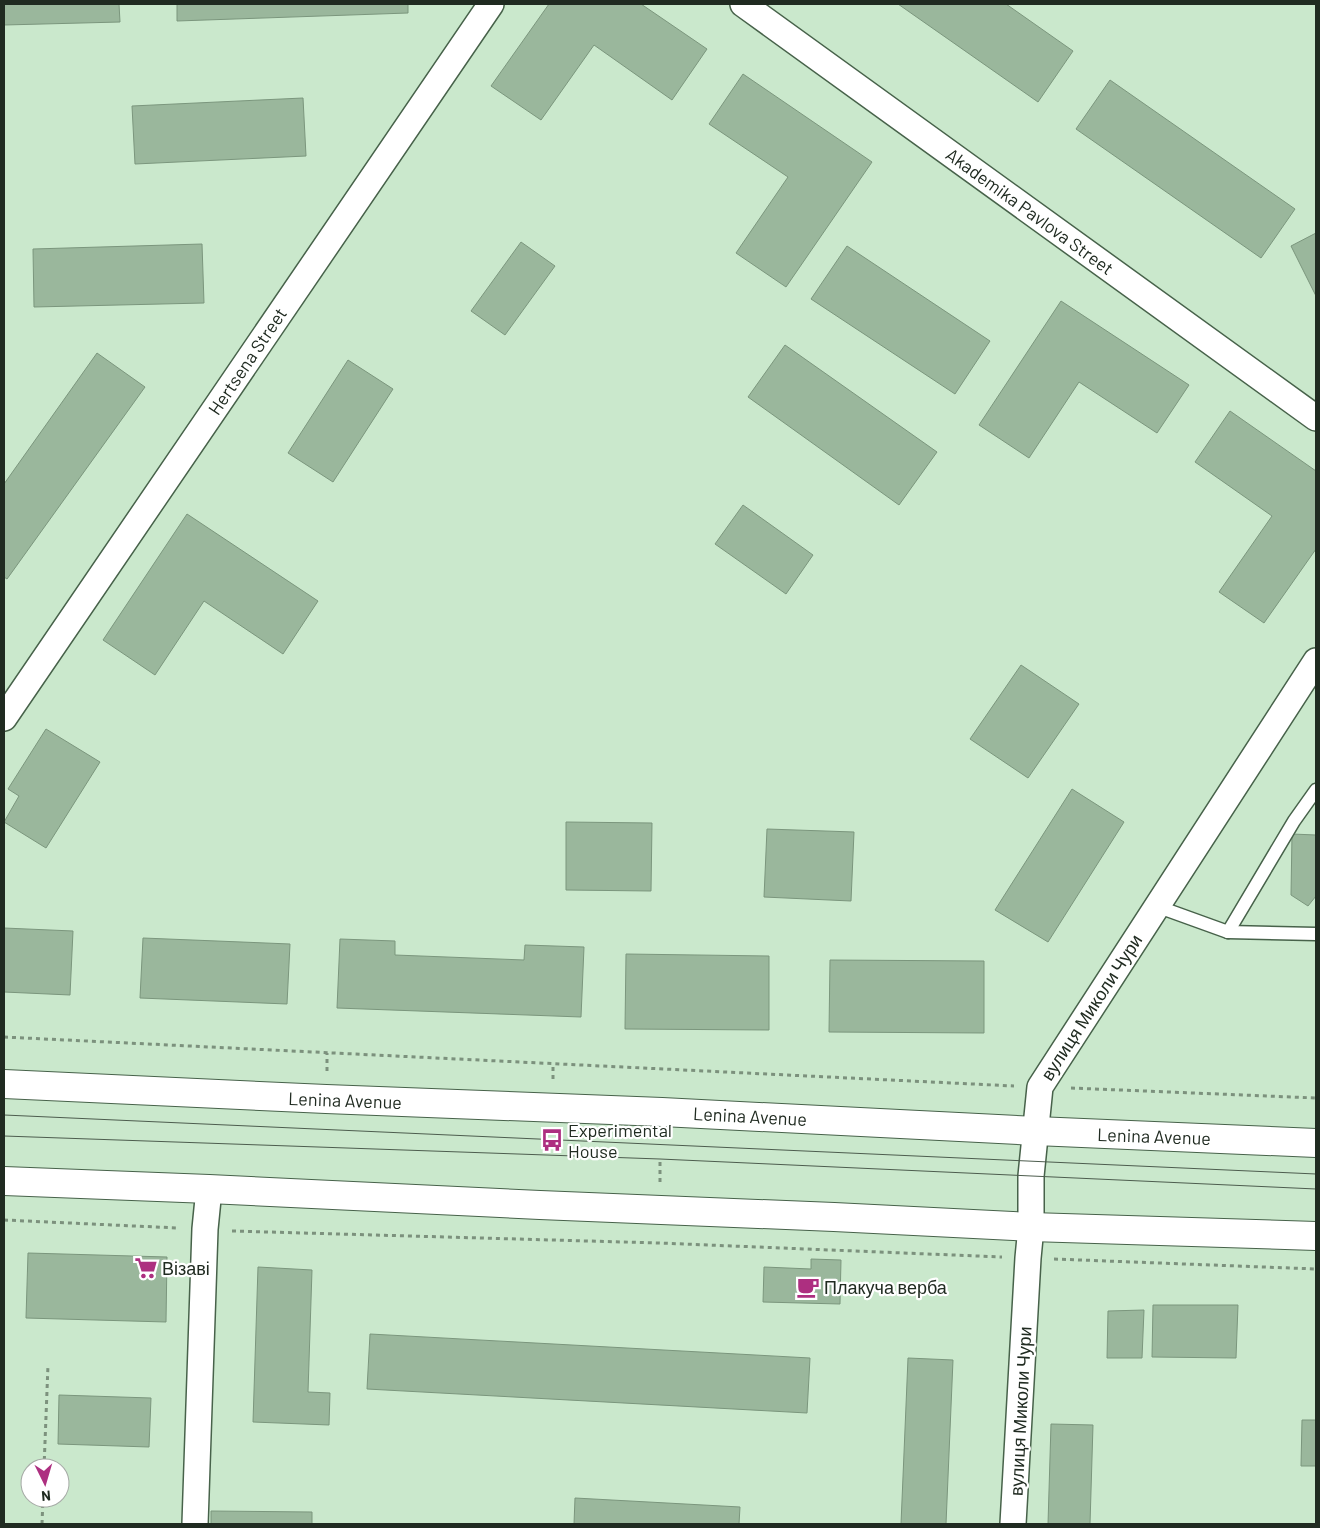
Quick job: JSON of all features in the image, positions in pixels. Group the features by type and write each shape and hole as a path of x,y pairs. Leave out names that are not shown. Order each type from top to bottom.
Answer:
{"main road":[{"name":"Lenina Avenue","path":"4,1084 662,1112 1316,1143"},
{"path":"4,1181 209,1189 540,1206 824,1216 1031,1227 1316,1236"}],"street":[{"name":"Hertsena Street","path":"4,718 491,4"},
{"name":"Akademika Pavlova Street","path":"743,4 1316,418"},
{"name":"вулиця Миколи Чури","path":"1014,1524 1031,1227 1031,1176 1040,1087 1316,661"},
{"path":"195,1524 209,1189"}],"lane":[{"path":"1228,932 1294,821 1316,790"},
{"path":"1156,906 1228,932 1316,934"}],"path":[{"path":"4,1037 1040,1087 1316,1098"},
{"path":"4,1220 249,1232 660,1243 1316,1269"},
{"path":"44,1458 48,1364"},
{"path":"42,1524 43,1508"}],"building":[{"path":"4,4 119,4 120,22 4,25"},
{"path":"177,4 408,4 408,13 177,21"},
{"path":"549,4 641,4 707,49 672,100 594,45 541,120 491,86"},
{"path":"898,4 1006,4 1073,51 1038,102"},
{"path":"743,74 872,162 786,287 736,253 788,177 709,124"},
{"path":"1110,80 1295,209 1261,258 1076,129"},
{"path":"303,98 306,156 135,164 132,106"},
{"path":"1316,233 1316,296 1291,246"},
{"path":"521,242 555,266 505,335 471,311"},
{"path":"202,244 204,303 34,307 33,249"},
{"path":"847,246 990,341 955,394 811,299"},
{"path":"1061,301 1189,385 1157,433 1079,382 1029,458 979,425"},
{"path":"785,345 937,452 899,505 748,397"},
{"path":"97,353 145,387 7,579 4,577 4,484"},
{"path":"348,360 393,389 333,482 288,453"},
{"path":"1230,411 1316,471 1316,549 1264,623 1219,592 1272,516 1195,462"},
{"path":"743,505 813,555 786,594 715,544"},
{"path":"187,514 318,601 283,654 204,601 155,675 103,640"},
{"path":"1021,665 1079,704 1028,778 970,739"},
{"path":"46,729 100,762 46,848 4,822 19,796 8,789"},
{"path":"1072,789 1124,822 1048,942 995,910"},
{"path":"566,822 652,823 651,891 566,890"},
{"path":"767,829 854,832 851,901 764,897"},
{"path":"1292,834 1316,835 1316,896 1308,906 1291,895"},
{"path":"4,928 73,931 70,995 4,992"},
{"path":"143,938 290,944 287,1004 140,998"},
{"path":"340,939 395,941 395,955 524,960 525,945 584,947 581,1017 337,1008"},
{"path":"626,954 769,956 769,1030 625,1029"},
{"path":"830,960 984,961 984,1033 829,1032"},
{"path":"28,1253 167,1257 166,1322 26,1318"},
{"path":"811,1259 841,1260 840,1304 763,1302 764,1267 811,1269"},
{"path":"258,1267 312,1270 308,1392 330,1393 329,1425 253,1422"},
{"path":"1153,1305 1238,1305 1236,1358 1152,1357"},
{"path":"1144,1310 1142,1358 1107,1358 1108,1311"},
{"path":"370,1334 810,1358 807,1413 367,1389"},
{"path":"908,1358 953,1360 946,1524 901,1524"},
{"path":"59,1395 151,1398 149,1447 58,1444"},
{"path":"1302,1420 1316,1420 1316,1466 1301,1466"},
{"path":"1051,1424 1093,1425 1090,1524 1048,1524"},
{"path":"575,1498 740,1507 739,1524 574,1524"},
{"path":"211,1511 312,1512 312,1524 211,1524"}],"tram line":[{"path":"4,1115 1316,1174"},
{"path":"4,1136 660,1159 1316,1189"}],"place":[{"name":"Experimental House","path":"552,1140"},
{"name":"Візаві","path":"146,1268"},
{"name":"Плакуча верба","path":"808,1287"}]}
